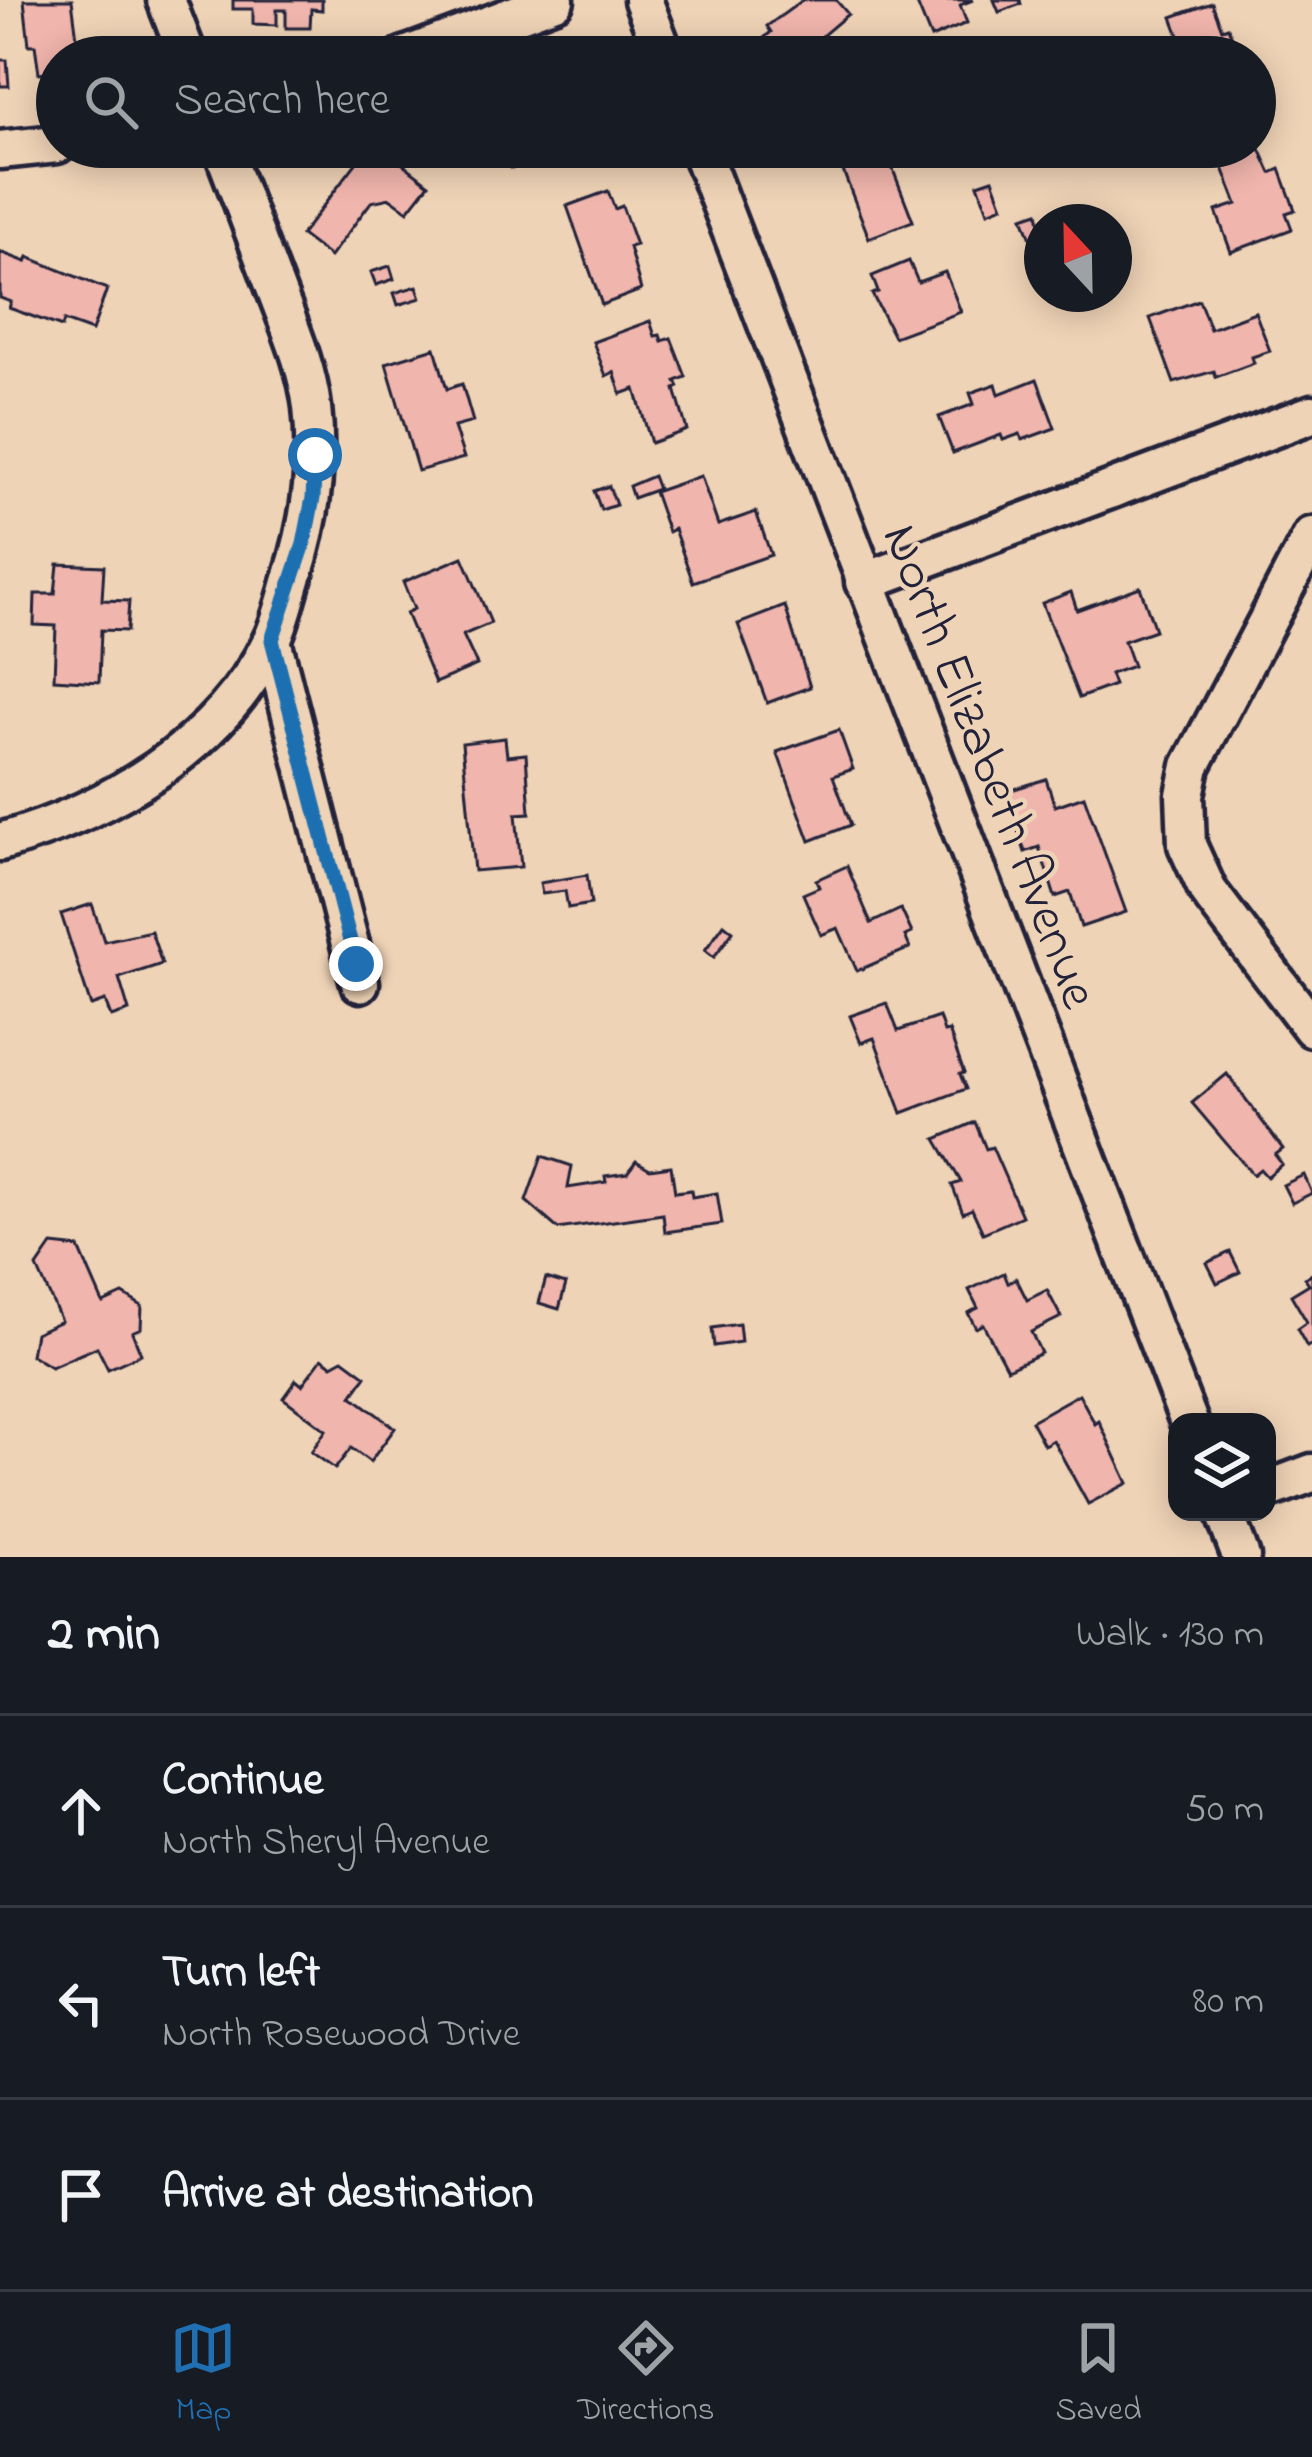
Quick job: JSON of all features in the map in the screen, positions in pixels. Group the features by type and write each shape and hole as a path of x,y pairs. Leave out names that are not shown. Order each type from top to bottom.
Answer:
{"street":[{"path":"166,0 180,36"},
{"path":"458,36 555,0"},
{"path":"643,0 657,36"},
{"path":"0,151 36,147"},
{"path":"0,842 54,827 153,773 199,736 238,691 272,640 304,544 313,498 312,406 301,356 230,168"},
{"name":"North Elizabeth Avenue","path":"707,168 1186,1413"},
{"path":"864,582 1312,414"},
{"path":"1312,536 1192,766 1184,823 1186,845 1208,891 1312,1028"},
{"path":"272,640 361,983"},
{"path":"1276,1487 1312,1473"},
{"path":"1226,1521 1240,1557"}],"building":[{"path":"24,0 72,0 77,36 36,36 36,52 35,45 29,45"},
{"path":"233,0 322,0 322,10 311,9 310,28 286,28 286,10 277,10 277,25 253,24 253,9 233,9"},
{"path":"803,0 836,0 848,14 824,36 766,36 771,32 767,26"},
{"path":"973,0 960,5 967,23 936,36 930,36 917,4"},
{"path":"994,0 1020,0 1021,4 999,12"},
{"path":"1212,3 1222,29 1228,27 1231,36 1179,36 1172,17"},
{"path":"0,60 7,60 9,86 0,86"},
{"path":"352,168 408,168 429,184 408,211 390,198 371,202 330,257 301,235"},
{"path":"842,168 892,168 913,221 869,238"},
{"path":"1223,168 1269,168 1271,173 1280,169 1295,210 1286,213 1292,229 1231,252 1216,211 1237,204"},
{"path":"993,179 1003,206 988,212 978,184"},
{"path":"608,191 615,209 622,206 636,245 629,247 641,290 602,305 567,206"},
{"path":"0,252 26,262 28,257 107,289 92,331 64,321 62,327 9,308 11,302 0,298"},
{"path":"909,261 918,282 945,272 961,312 894,337 872,294 878,292 872,276"},
{"path":"390,266 394,279 376,285 371,272"},
{"path":"417,286 421,298 398,305 394,293"},
{"path":"1199,300 1210,329 1255,312 1270,351 1252,357 1254,363 1216,377 1214,371 1174,383 1150,318"},
{"path":"650,321 655,336 660,335 662,341 671,338 686,377 676,381 679,387 675,389 687,430 651,443 635,389 621,394 614,372 606,376 593,342"},
{"path":"435,348 447,389 462,384 473,422 454,427 464,458 418,471 386,363"},
{"path":"1037,379 1055,428 1022,440 1020,434 1003,440 1001,435 953,453 939,417 974,404 970,393 996,384 999,394"},
{"path":"653,476 658,489 633,498 629,486"},
{"path":"701,476 718,525 756,512 771,555 693,582 674,529 668,532 654,492"},
{"path":"609,486 616,505 601,510 594,491"},
{"path":"463,557 491,623 463,635 477,665 435,683 406,613 414,609 403,582"},
{"path":"58,564 104,566 102,600 129,601 127,631 101,630 99,682 54,679 56,626 34,625 35,594 55,594"},
{"path":"1140,587 1155,630 1124,641 1133,666 1110,674 1114,685 1079,698 1042,603 1071,592 1077,610"},
{"path":"785,606 810,687 767,703 738,624"},
{"path":"839,730 853,769 833,776 851,825 810,841 777,752"},
{"path":"505,738 507,756 526,754 530,813 516,814 521,867 474,871 462,743"},
{"path":"1046,779 1055,806 1084,796 1126,912 1081,927 1070,892 1055,897 1039,847 1025,852 1005,792"},
{"path":"847,866 871,923 901,909 912,933 905,936 910,948 857,971 838,928 821,935 803,894 819,887 816,880"},
{"path":"587,875 591,904 568,908 565,891 542,894 540,883"},
{"path":"92,904 104,941 151,931 162,964 119,978 129,1011 111,1017 105,1001 91,1006 61,914"},
{"path":"724,924 733,931 714,957 705,950"},
{"path":"887,1003 898,1031 939,1017 944,1032 949,1031 966,1089 902,1113 874,1038 861,1043 850,1016"},
{"path":"1227,1074 1283,1149 1275,1155 1282,1164 1267,1177 1260,1169 1253,1175 1192,1103"},
{"path":"975,1122 986,1149 992,1147 1022,1216 983,1233 972,1209 963,1213 952,1185 961,1182 936,1139"},
{"path":"542,1156 572,1166 568,1188 606,1182 605,1176 627,1173 636,1161 650,1169 671,1166 675,1192 691,1190 692,1197 717,1193 722,1224 665,1232 663,1214 558,1229 526,1201"},
{"path":"1304,1175 1312,1193 1292,1203 1283,1185"},
{"path":"52,1245 79,1248 103,1303 123,1294 142,1306 141,1328 132,1332 141,1354 108,1369 97,1347 51,1367 31,1355 35,1333 61,1321 37,1267"},
{"path":"1230,1252 1240,1272 1217,1283 1207,1263"},
{"path":"1004,1273 1008,1283 1016,1278 1027,1300 1047,1290 1061,1317 1031,1332 1041,1353 1007,1369 983,1324 976,1328 968,1313 978,1308 969,1290"},
{"path":"1312,1273 1312,1344 1307,1347 1297,1329 1307,1322 1291,1295 1309,1284 1305,1278"},
{"path":"546,1278 566,1284 559,1309 539,1303"},
{"path":"739,1324 741,1342 714,1346 712,1328"},
{"path":"322,1358 332,1365 343,1359 366,1376 352,1396 395,1428 370,1462 351,1448 335,1469 311,1452 326,1430 283,1398 296,1380 302,1385"},
{"path":"1079,1394 1095,1424 1099,1421 1128,1483 1088,1504 1053,1440 1044,1445 1031,1421"}],"route":[{"path":"315,455 304,544 272,640 356,964"}]}
